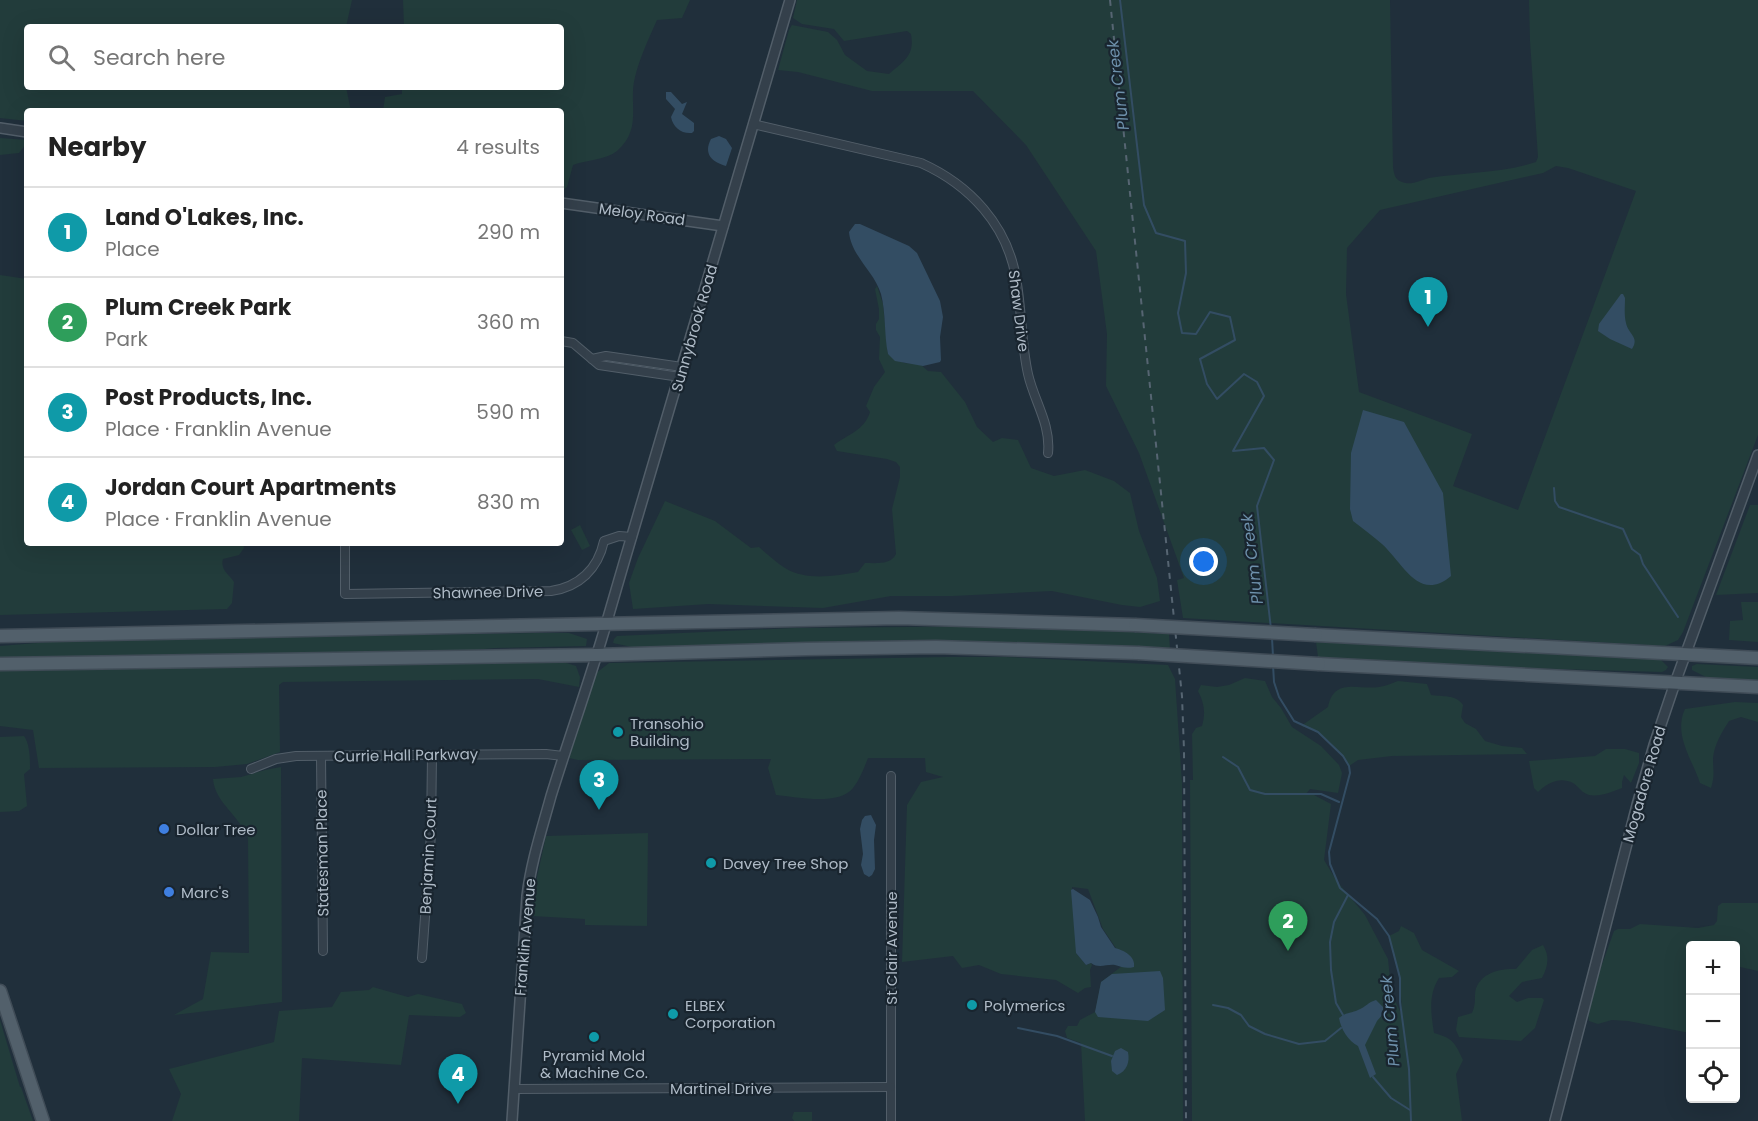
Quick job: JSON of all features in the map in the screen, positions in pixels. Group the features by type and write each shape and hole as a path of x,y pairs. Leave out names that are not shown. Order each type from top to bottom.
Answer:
{"main road":[{"path":"0,636 899,618 1135,625 1758,658"},
{"path":"0,664 596,655 924,647 1138,653 1758,687"},
{"path":"0,991 43,1121"}],"street":[{"name":"Sunnybrook Road","path":"596,655 790,0"},
{"name":"Shaw Drive","path":"753,124 921,163 945,175 978,202 991,217 1002,236 1014,267 1026,368 1031,388 1048,431 1048,453"},
{"path":"0,128 24,132"},
{"name":"Meloy Road","path":"564,203 723,226"},
{"path":"564,342 573,343 592,359 606,356 681,372"},
{"name":"Mogadore Road","path":"1555,1121 1637,805 1675,683 1758,454"},
{"name":"Shawnee Drive","path":"345,546 345,594 562,590 577,583 593,568 599,560 604,542 619,536 632,537"},
{"name":"Franklin Avenue","path":"512,1121 529,878 563,756 596,655"},
{"name":"Currie Hall Parkway","path":"251,769 283,757 432,754 563,756"},
{"name":"Benjamin Court","path":"422,958 431,832 432,754"},
{"name":"Statesman Place","path":"321,756 323,951"},
{"name":"St Clair Avenue","path":"891,776 891,1121"},
{"name":"Martinel Drive","path":"515,1089 891,1087"}],"green space":[{"path":"0,0 352,0 347,24 24,24 24,90 347,90 350,108 24,108 24,121 0,118"},
{"path":"403,0 690,0 682,18 657,20 635,77 632,125 625,142 612,154 573,165 567,187 564,190 564,108 383,108 385,97 402,94 402,90 564,90 564,24 404,24"},
{"path":"797,0 1390,0 1393,167 1398,180 1409,183 1429,178 1523,166 1536,162 1538,157 1529,0 1758,0 1758,435 1678,640 1665,646 1183,618 1177,580 1184,578 1139,453 1106,386 1107,334 1096,251 1026,145 973,91 872,91 798,72 778,70 792,25 828,32 837,40 845,55 867,71 889,74 910,53 911,34 907,31 844,41 834,29 802,24 793,18","holes":["1556,166 1636,191 1518,510 1453,486 1472,434 1359,392 1346,294 1347,248 1380,210 1543,173"]},
{"path":"0,138 24,140 24,147 19,153 0,155"},
{"path":"0,275 24,279 24,546 244,546 244,548 239,555 223,559 224,569 234,582 232,603 227,609 0,615"},
{"path":"877,286 883,304 888,354 904,363 920,364 928,371 941,372 965,402 977,427 993,442 1002,438 1018,440 1031,468 1054,476 1085,470 1114,481 1130,493 1139,531 1157,578 1160,601 1140,607 1052,591 953,596 891,596 823,608 708,604 633,609 629,583 638,558 665,501 715,521 751,548 759,547 785,568 802,575 830,576 858,572 865,563 883,563 894,558 896,554 892,509 900,477 900,467 896,462 887,459 837,451 834,445 864,424 870,412 866,406 874,387 885,372 879,359 880,337 876,330 879,319 875,289"},
{"path":"1750,505 1758,505 1758,593 1716,595"},
{"path":"580,525 590,546 582,550 571,530"},
{"path":"1741,602 1758,602 1758,642 1729,640 1730,621 1743,620"},
{"path":"1021,626 1169,634 1170,650 641,649 613,643 617,636 794,628"},
{"path":"569,633 587,639 586,646 495,648 452,652 0,659 0,646 74,640"},
{"path":"1316,642 1648,658 1661,660 1668,667 1662,672 1492,667 1318,657"},
{"path":"1006,657 1168,665 1175,679 1182,783 1183,1121 1085,1121 1081,1043 1067,1038 1065,1031 1068,1026 1077,1026 1080,1020 1095,1012 1101,982 1126,963 1103,929 1088,889 1072,887 1077,921 1076,953 1086,965 1091,963 1092,965 1091,987 1078,993 1056,980 1001,974 979,965 962,968 953,956 902,962 907,805 921,782 943,777 926,772 925,758 868,758 858,781 847,794 828,799 817,799 776,795 768,768 771,759 578,760 569,758 595,674 609,663"},
{"path":"560,661 576,666 580,677 579,687 538,679 283,682 279,685 280,752 247,764 215,767 39,768 33,730 0,726 0,671"},
{"path":"1697,664 1758,667 1758,681 1706,677 1692,670 1692,666"},
{"path":"1245,678 1265,681 1272,697 1292,727 1321,746 1339,765 1342,773 1338,793 1310,789 1306,794 1314,795 1331,804 1324,860 1336,880 1365,915 1388,959 1392,998 1402,1015 1400,978 1389,936 1399,931 1401,926 1414,933 1422,950 1459,971 1452,977 1439,978 1433,991 1431,1012 1434,1033 1453,1042 1463,1060 1456,1074 1462,1121 1192,1121 1190,780 1193,780 1192,734 1196,728 1202,726 1204,716 1204,708 1198,691 1201,685 1217,687"},
{"path":"1398,681 1427,684 1431,695 1457,699 1463,705 1461,717 1465,723 1476,729 1485,741 1522,748 1527,754 1392,756 1358,760 1349,766 1329,741 1301,726 1328,707 1331,698 1341,688 1379,687"},
{"path":"1735,702 1758,703 1758,722 1741,717 1729,721 1715,748 1711,788 1700,783 1682,737 1682,718 1685,709"},
{"path":"24,736 29,747 30,761 30,769 24,774 27,806 19,811 0,812 0,737"},
{"path":"1606,749 1625,749 1639,753 1639,763 1631,783 1624,775 1622,788 1597,795 1589,795 1573,783 1563,780 1550,783 1538,792 1534,788 1529,761 1595,756"},
{"path":"281,767 282,1002 174,1015 203,999 211,952 249,953 248,838 218,795 213,779 241,777"},
{"path":"648,833 647,926 585,925 585,919 532,916 534,891 546,836"},
{"path":"1722,903 1758,903 1758,971 1740,967 1740,941 1686,941 1686,1032 1628,1021 1612,1020 1598,1024 1589,1021 1588,1015 1600,970 1614,931 1630,929 1640,924 1698,928 1714,925 1717,921 1718,906"},
{"path":"1543,945 1547,954 1547,962 1542,978 1522,982 1509,996 1517,1002 1528,998 1544,1000 1535,1028 1521,1041 1459,1037 1456,1030 1458,1017 1472,1013 1479,982 1496,971 1516,969 1532,950"},
{"path":"373,987 408,997 418,994 462,1004 466,1013 460,1017 409,1015 401,1065 302,1058 299,1121 172,1121 181,1094 169,1069 274,1042 279,1011 332,1007 341,992 369,990"},
{"path":"0,1020 20,1087 33,1121 0,1121"},
{"path":"794,1112 812,1112 812,1121 794,1121 792,1118"}],"water":[{"path":"666,92 671,92 682,104 687,102 682,114 694,123 692,133 681,131 674,124 671,117 675,109 666,99"},
{"path":"719,136 726,139 732,148 726,166 713,160 708,149 711,139"},
{"path":"855,224 860,224 909,246 917,253 940,301 943,317 940,362 923,366 895,361 888,354 881,294 851,241 849,232"},
{"path":"1621,294 1625,298 1627,327 1635,341 1632,349 1598,331 1599,324"},
{"path":"1363,410 1404,422 1443,493 1451,576 1440,583 1430,585 1421,583 1412,577 1382,544 1353,521 1350,509 1351,453"},
{"path":"871,815 876,825 875,869 869,877 864,874 861,865 863,854 860,829 865,816"},
{"path":"1073,889 1090,900 1101,927 1115,948 1131,957 1134,967 1100,966 1091,963 1086,965 1076,953 1071,890"},
{"path":"1160,971 1163,978 1165,1010 1148,1021 1098,1017 1095,1012 1101,982 1112,974"},
{"path":"1376,1000 1383,1007 1383,1014 1365,1045 1376,1074 1370,1078 1358,1046 1346,1034 1339,1018"},
{"path":"1121,1048 1128,1052 1129,1059 1125,1069 1117,1075 1112,1071 1111,1061 1115,1051"}],"waterway":[{"name":"Plum Creek","path":"1120,0 1144,205 1156,233 1185,241 1186,273 1178,313 1182,333 1196,334 1210,312 1230,317 1235,340 1200,359 1207,384 1217,399 1244,374 1257,382 1264,396 1233,451 1264,448 1274,460 1257,506 1271,629"},
{"path":"1554,488 1555,501 1559,507 1623,529 1632,549 1640,555 1643,564 1678,617"},
{"name":"Plum Creek","path":"1272,638 1273,656"},
{"name":"Plum Creek","path":"1273,665 1274,682 1279,697 1294,721 1318,732 1343,756 1349,766 1350,773 1329,852 1330,864 1340,888 1377,919 1389,936 1400,978 1400,1002 1409,1069 1411,1121"},
{"path":"1223,757 1238,767 1250,790 1265,794 1321,794 1339,802"},
{"path":"1343,1015 1336,1003 1330,942 1334,922 1348,895"},
{"path":"1213,1005 1228,1008 1241,1015 1249,1026 1265,1034 1299,1044 1325,1041 1341,1028"},
{"path":"1018,1028 1057,1036 1112,1056"},
{"path":"1373,1077 1391,1098 1410,1110"}],"railway":[{"path":"1110,0 1182,696 1186,1121"}],"place":[{"name":"Land O'Lakes, Inc.","path":"1428,327"},
{"name":"Transohio Building","path":"618,732"},
{"name":"Post Products, Inc.","path":"599,810"},
{"name":"Dollar Tree","path":"164,829"},
{"name":"Davey Tree Shop","path":"711,863"},
{"name":"Marc's","path":"169,892"},
{"name":"Plum Creek Park","path":"1288,951"},
{"name":"Polymerics","path":"972,1005"},
{"name":"ELBEX Corporation","path":"673,1014"},
{"name":"Pyramid Mold & Machine Co.","path":"594,1037"},
{"name":"Jordan Court Apartments","path":"458,1104"}]}
